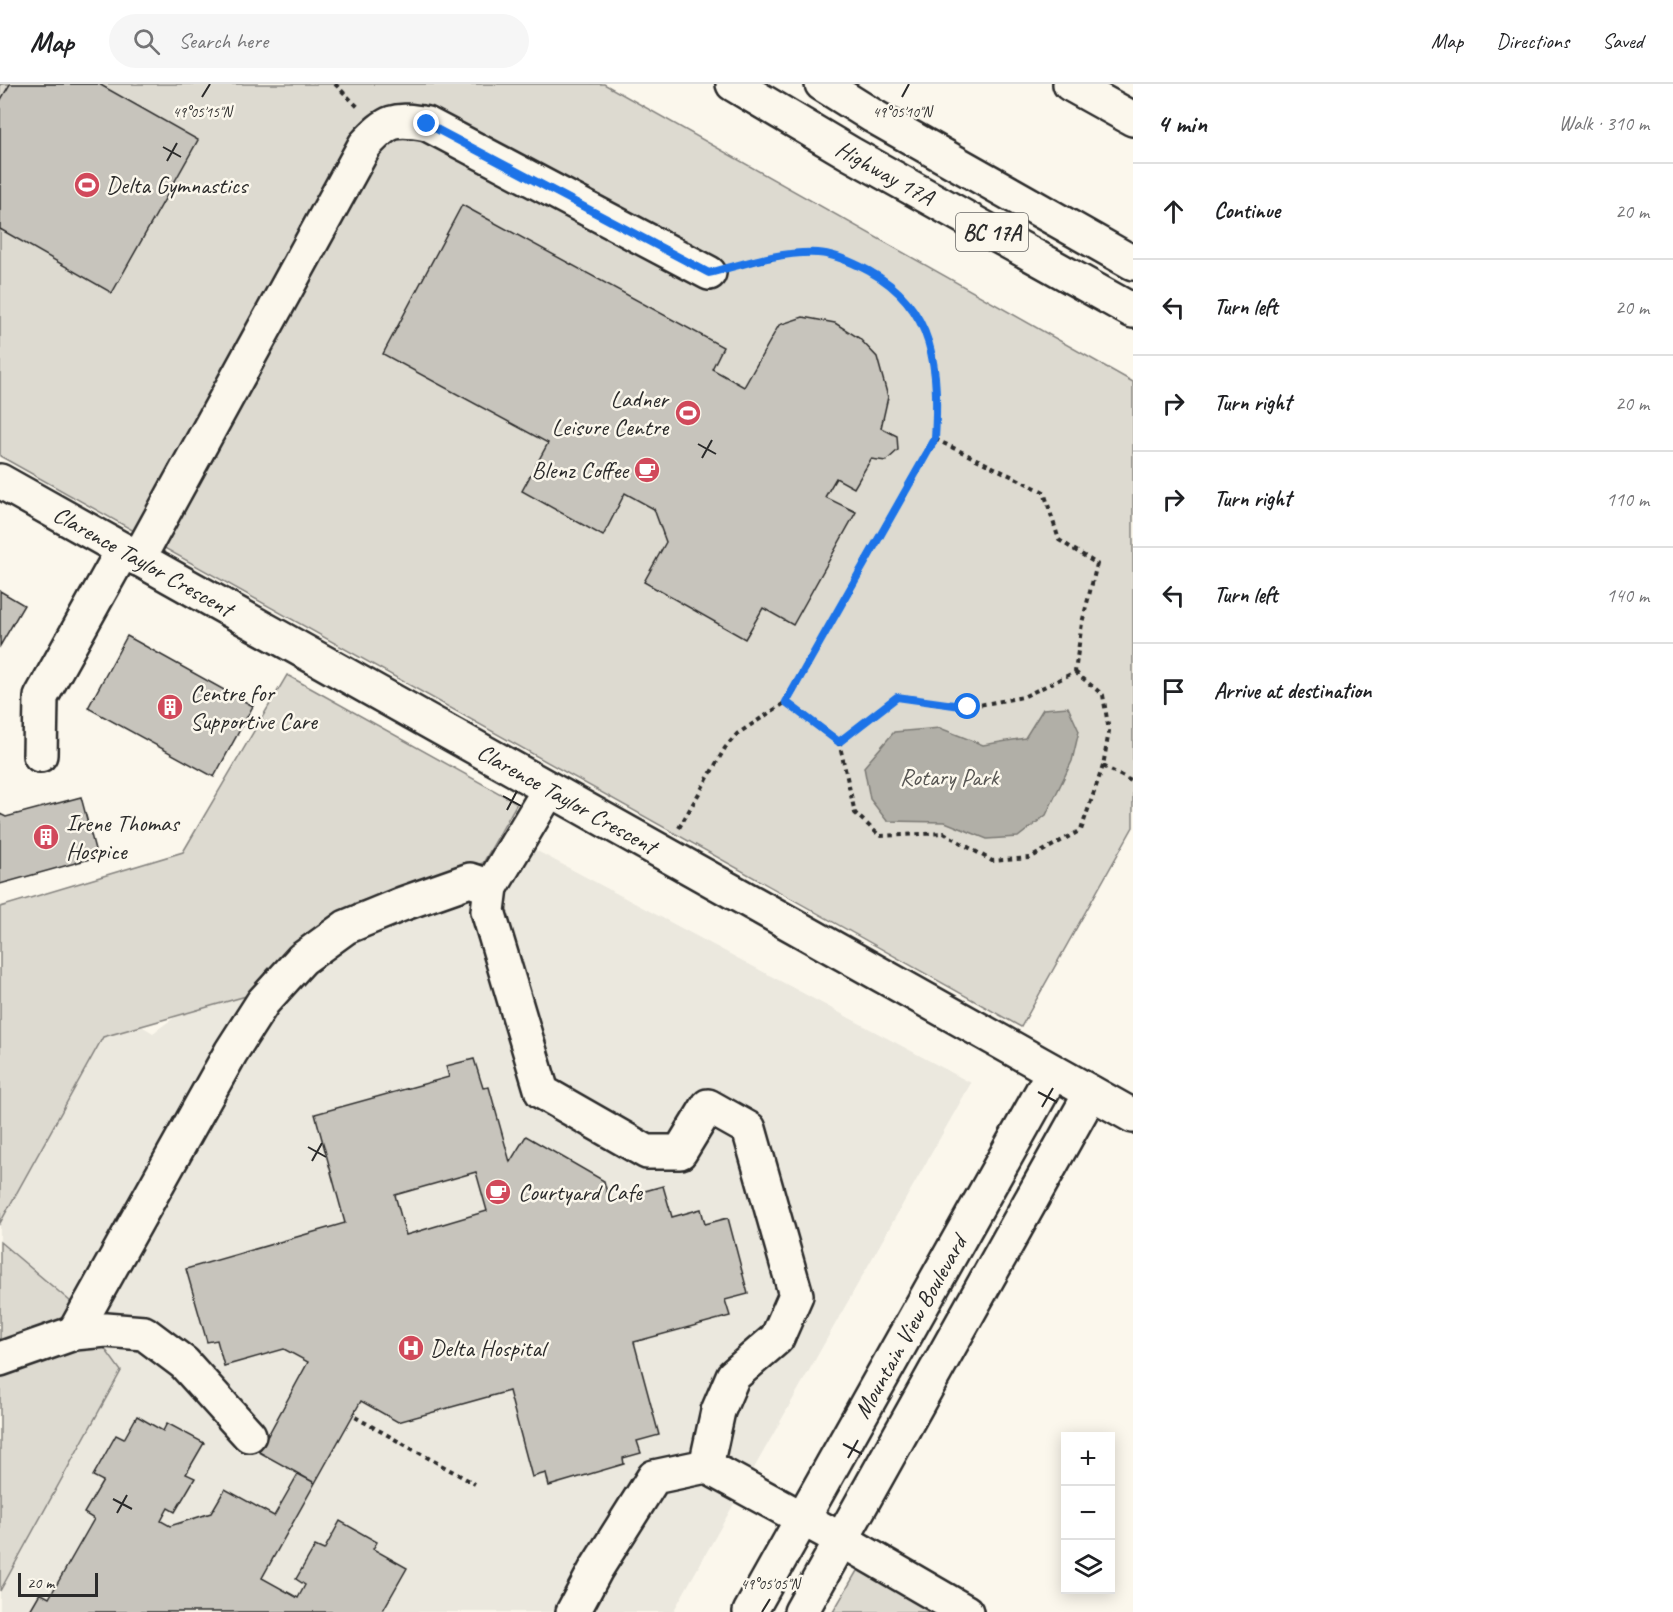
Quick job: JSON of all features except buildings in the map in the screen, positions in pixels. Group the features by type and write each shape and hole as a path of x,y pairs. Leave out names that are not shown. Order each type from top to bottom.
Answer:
{"main road":[{"name":"Highway 17A","path":"733,84 851,154 1133,311"},
{"name":"Highway 17A","path":"822,84 873,116 1133,263"},
{"path":"1070,84 1133,119"},
{"path":"40,754 41,697 130,554 365,145 380,128 402,119 427,124 709,273"},
{"name":"Clarence Taylor Crescent","path":"0,481 1133,1116"},
{"path":"549,790 491,886 488,911 542,1092 647,1152 680,1152 708,1106 749,1129 796,1295 777,1338 733,1376 718,1411 706,1466"},
{"path":"74,1333 231,1052 263,1002 302,958 346,927 402,904 470,880 491,886"},
{"name":"Mountain View Boulevard","path":"750,1612 1053,1072"},
{"name":"Mountain View Boulevard","path":"801,1612 1091,1093"},
{"path":"0,1359 74,1333 106,1330 144,1333 184,1363 249,1436"},
{"path":"573,1612 596,1569 654,1477 706,1466 842,1540 966,1612"}],"path":[{"path":"335,84 380,128"},
{"path":"664,854 725,748 737,734 786,702 935,439 937,393 932,349 914,308 887,281 854,262 819,253 782,255 709,273"},
{"path":"935,439 1044,492 1059,540 1097,564 1082,623 1075,672"},
{"path":"839,742 897,697 968,707 1023,697 1075,672"},
{"path":"786,702 839,742 855,813 880,836 944,833 992,861 1030,858 1081,830 1103,766 1108,731 1103,694 1075,672"},
{"path":"1103,766 1133,782"},
{"path":"355,1417 475,1484"}],"shaded area":[{"path":"1068,707 1079,731 1072,761 1046,815 1018,837 987,839 945,822 887,821 870,799 864,767 894,732 940,728 983,745 1025,738 1043,709"},
{"name":"Delta Hospital","path":"479,820 971,1083 673,1612 0,1612 0,939 153,1033 286,935"}],"green space":[{"name":"Rotary Park","path":"0,84 604,84 1133,382 1133,827 1021,1027 0,456"},
{"path":"287,675 517,803 483,863 355,903 246,996 103,1037 0,1223 0,907 183,852"},
{"path":"0,1242 71,1302 121,1371 0,1591"},
{"path":"858,1569 933,1612 833,1612"}],"place":[{"name":"Delta Gymnastics","path":"87,185"},
{"name":"Ladner Leisure Centre","path":"688,413"},
{"name":"Blenz Coffee","path":"647,470"},
{"name":"Centre for Supportive Care","path":"170,707"},
{"name":"Irene Thomas Hospice","path":"46,837"},
{"name":"Courtyard Cafe","path":"498,1192"},
{"name":"Delta Hospital","path":"411,1348"}],"route":[{"path":"427,124 709,273 782,255 819,253 854,262 887,281 914,308 932,349 937,393 935,439 786,702 839,742 897,697 968,707"}]}
